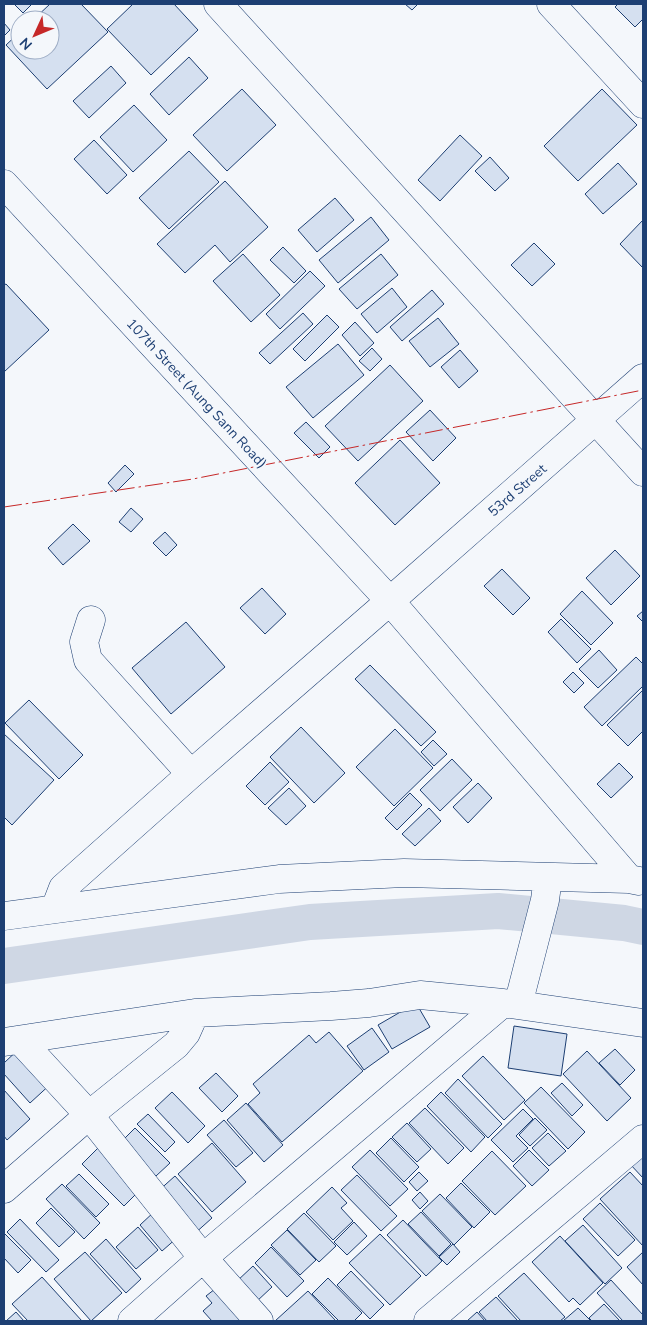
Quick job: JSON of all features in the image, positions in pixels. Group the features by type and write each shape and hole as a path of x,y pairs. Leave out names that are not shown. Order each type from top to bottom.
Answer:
{"street":[{"path":"218,4 643,472"},
{"path":"551,4 643,104"},
{"name":"107th Street (Aung Sann Road)","path":"4,184 390,602 636,880"},
{"name":"53rd Street","path":"55,909 63,888 643,378"},
{"path":"91,620 84,642 88,660 191,774"},
{"path":"4,916 279,880 404,873 546,889 636,880"},
{"path":"132,1321 203,1258 510,1004 526,974 546,889"},
{"path":"12,1041 195,1013 369,1003 420,995 510,1004 643,1023"},
{"path":"4,1189 89,1115 176,1045 186,1033 195,1013"},
{"path":"12,1041 89,1115 203,1258 259,1321"},
{"path":"428,1321 643,1139"}],"building":[{"path":"14,4 32,4 26,10 20,10"},
{"path":"50,4 81,4 108,32 47,89 20,60 60,60 60,10 44,10"},
{"path":"133,4 174,4 198,30 151,75 107,29"},
{"path":"405,4 418,4 412,10"},
{"path":"618,4 643,4 643,19 635,27 615,7"},
{"path":"4,23 10,30 4,36"},
{"path":"10,41 10,49 6,45"},
{"path":"189,57 208,78 169,115 150,94"},
{"path":"111,66 126,83 89,118 73,101"},
{"path":"242,89 276,125 227,171 193,135"},
{"path":"602,89 637,125 578,181 544,146"},
{"path":"134,105 167,140 133,172 100,137"},
{"path":"460,135 482,156 440,201 418,180"},
{"path":"94,140 127,175 107,194 74,159"},
{"path":"189,151 219,182 169,229 139,198"},
{"path":"490,157 509,178 495,191 475,171"},
{"path":"618,163 637,184 603,214 585,194"},
{"path":"225,181 268,227 230,262 215,245 185,273 157,244"},
{"path":"335,198 354,220 317,252 298,230"},
{"path":"371,217 389,240 338,283 319,260"},
{"path":"643,220 643,268 620,244"},
{"path":"534,243 555,264 532,286 511,265"},
{"path":"283,247 306,271 294,283 270,260"},
{"path":"243,254 280,295 251,322 213,281"},
{"path":"381,254 398,275 357,309 339,289"},
{"path":"310,271 325,286 280,329 266,314"},
{"path":"6,284 49,330 4,372 4,285"},
{"path":"392,288 407,307 377,333 361,314"},
{"path":"432,290 444,304 402,341 390,327"},
{"path":"303,313 313,324 270,364 259,353"},
{"path":"327,315 339,327 305,361 293,349"},
{"path":"438,318 459,344 430,367 409,341"},
{"path":"355,322 374,343 360,356 342,335"},
{"path":"338,344 364,375 313,418 286,387"},
{"path":"372,348 382,359 370,371 359,361"},
{"path":"460,350 478,371 459,388 441,367"},
{"path":"390,365 423,401 358,461 325,426"},
{"path":"430,410 456,438 433,461 406,432"},
{"path":"306,422 330,447 319,458 294,433"},
{"path":"400,440 440,483 395,525 355,483"},
{"path":"125,465 134,474 116,492 108,483"},
{"path":"131,508 143,519 131,532 119,522"},
{"path":"73,524 90,541 63,565 48,548"},
{"path":"165,532 177,545 166,556 153,543"},
{"path":"615,550 640,576 611,605 586,578"},
{"path":"502,569 530,598 513,615 484,586"},
{"path":"262,588 286,614 265,634 240,608"},
{"path":"582,591 613,623 591,645 560,614"},
{"path":"643,611 643,622 637,616"},
{"path":"561,619 591,649 577,663 548,632"},
{"path":"186,622 225,667 171,714 132,668"},
{"path":"599,650 617,670 598,688 579,669"},
{"path":"636,657 643,664 643,686 602,726 584,707"},
{"path":"370,665 436,732 421,746 355,679"},
{"path":"573,672 584,683 574,693 563,682"},
{"path":"643,690 643,731 628,746 607,725"},
{"path":"29,700 83,755 59,779 5,723"},
{"path":"301,727 345,773 314,803 270,757"},
{"path":"395,729 433,768 394,806 356,767"},
{"path":"4,734 54,780 12,825 4,817"},
{"path":"433,740 447,754 434,766 421,752"},
{"path":"452,759 472,780 440,811 420,790"},
{"path":"270,762 289,782 265,805 246,786"},
{"path":"619,763 633,777 611,798 597,784"},
{"path":"478,783 492,798 468,823 453,807"},
{"path":"289,788 306,806 286,825 268,808"},
{"path":"410,793 422,805 397,830 385,818"},
{"path":"429,808 441,821 415,846 402,834"},
{"path":"416,1003 430,1027 392,1049 378,1025"},
{"path":"514,1026 567,1034 561,1076 508,1068"},
{"path":"372,1028 389,1052 364,1070 347,1046"},
{"path":"329,1032 363,1071 282,1142 248,1104 260,1093 253,1084 309,1035 316,1043"},
{"path":"22,1046 54,1081 30,1103 4,1074 4,1063"},
{"path":"615,1049 635,1070 620,1085 599,1063"},
{"path":"587,1051 631,1098 607,1121 563,1074"},
{"path":"483,1056 525,1100 504,1120 462,1076"},
{"path":"216,1073 238,1096 222,1112 199,1088"},
{"path":"458,1079 502,1124 488,1138 445,1093"},
{"path":"562,1083 583,1105 572,1116 551,1093"},
{"path":"541,1087 585,1132 568,1149 524,1103"},
{"path":"4,1090 30,1119 7,1140 4,1136"},
{"path":"172,1092 205,1126 188,1143 155,1108"},
{"path":"441,1092 485,1137 471,1152 427,1106"},
{"path":"246,1103 283,1145 264,1162 227,1120"},
{"path":"425,1108 464,1148 448,1164 409,1123"},
{"path":"523,1109 533,1119 516,1136 528,1148 513,1162 491,1140"},
{"path":"148,1114 175,1142 165,1152 137,1124"},
{"path":"535,1118 547,1130 530,1146 519,1135"},
{"path":"224,1120 253,1153 236,1167 207,1135"},
{"path":"407,1123 431,1149 417,1162 392,1137"},
{"path":"135,1128 170,1163 156,1176 122,1141"},
{"path":"548,1133 566,1151 549,1166 532,1148"},
{"path":"391,1138 419,1167 404,1182 376,1153"},
{"path":"212,1143 246,1182 212,1212 178,1174"},
{"path":"102,1144 143,1187 124,1206 82,1164"},
{"path":"370,1150 408,1189 390,1206 352,1167"},
{"path":"529,1150 549,1170 532,1186 513,1166"},
{"path":"492,1151 526,1186 495,1215 462,1181"},
{"path":"643,1152 643,1178 630,1164"},
{"path":"419,1172 428,1181 417,1191 409,1182"},
{"path":"630,1172 643,1186 643,1246 600,1199"},
{"path":"79,1174 109,1204 96,1217 66,1186"},
{"path":"357,1175 397,1216 381,1231 341,1190"},
{"path":"175,1176 212,1218 193,1235 156,1193"},
{"path":"461,1183 490,1212 474,1228 446,1198"},
{"path":"62,1184 100,1223 84,1239 46,1199"},
{"path":"332,1187 347,1203 341,1208 353,1221 333,1240 306,1212"},
{"path":"420,1192 428,1201 420,1209 412,1200"},
{"path":"440,1194 472,1227 454,1245 422,1211"},
{"path":"600,1203 635,1240 618,1256 583,1219"},
{"path":"51,1208 75,1232 59,1247 36,1223"},
{"path":"155,1211 178,1237 162,1251 140,1225"},
{"path":"421,1212 451,1244 439,1256 408,1224"},
{"path":"304,1213 336,1246 319,1262 287,1229"},
{"path":"20,1219 59,1260 46,1272 7,1232"},
{"path":"403,1220 442,1261 426,1276 387,1235"},
{"path":"354,1222 367,1236 347,1255 334,1242"},
{"path":"583,1225 622,1268 605,1284 565,1241"},
{"path":"138,1227 158,1250 136,1269 116,1247"},
{"path":"287,1230 316,1260 300,1275 271,1245"},
{"path":"4,1234 31,1260 18,1273 4,1258"},
{"path":"380,1234 421,1276 390,1305 349,1263"},
{"path":"560,1236 603,1283 580,1305 573,1298 569,1302 532,1262"},
{"path":"106,1239 141,1279 126,1293 90,1254"},
{"path":"453,1244 460,1252 447,1265 439,1257"},
{"path":"271,1247 304,1281 287,1297 255,1263"},
{"path":"85,1252 122,1293 91,1321 54,1279"},
{"path":"643,1252 643,1285 627,1267"},
{"path":"253,1266 272,1287 256,1302 236,1282"},
{"path":"351,1271 384,1305 370,1319 337,1285"},
{"path":"524,1273 565,1317 560,1321 521,1321 498,1296"},
{"path":"42,1277 82,1321 28,1321 12,1304"},
{"path":"328,1278 362,1313 354,1321 339,1321 312,1294"},
{"path":"611,1280 643,1315 643,1321 623,1321 597,1293"},
{"path":"215,1289 245,1321 212,1321 203,1311 212,1303 206,1296"},
{"path":"308,1291 336,1321 275,1321"},
{"path":"496,1297 518,1321 487,1321 479,1312"},
{"path":"604,1304 620,1321 592,1321 589,1318"},
{"path":"578,1308 591,1321 563,1321"},
{"path":"16,1312 24,1321 6,1321"},
{"path":"477,1312 485,1321 467,1321"}],"waterway":[{"path":"4,966 310,922 498,911 624,923 643,927"}],"power":[{"path":"4,507 193,479 643,390"}]}
